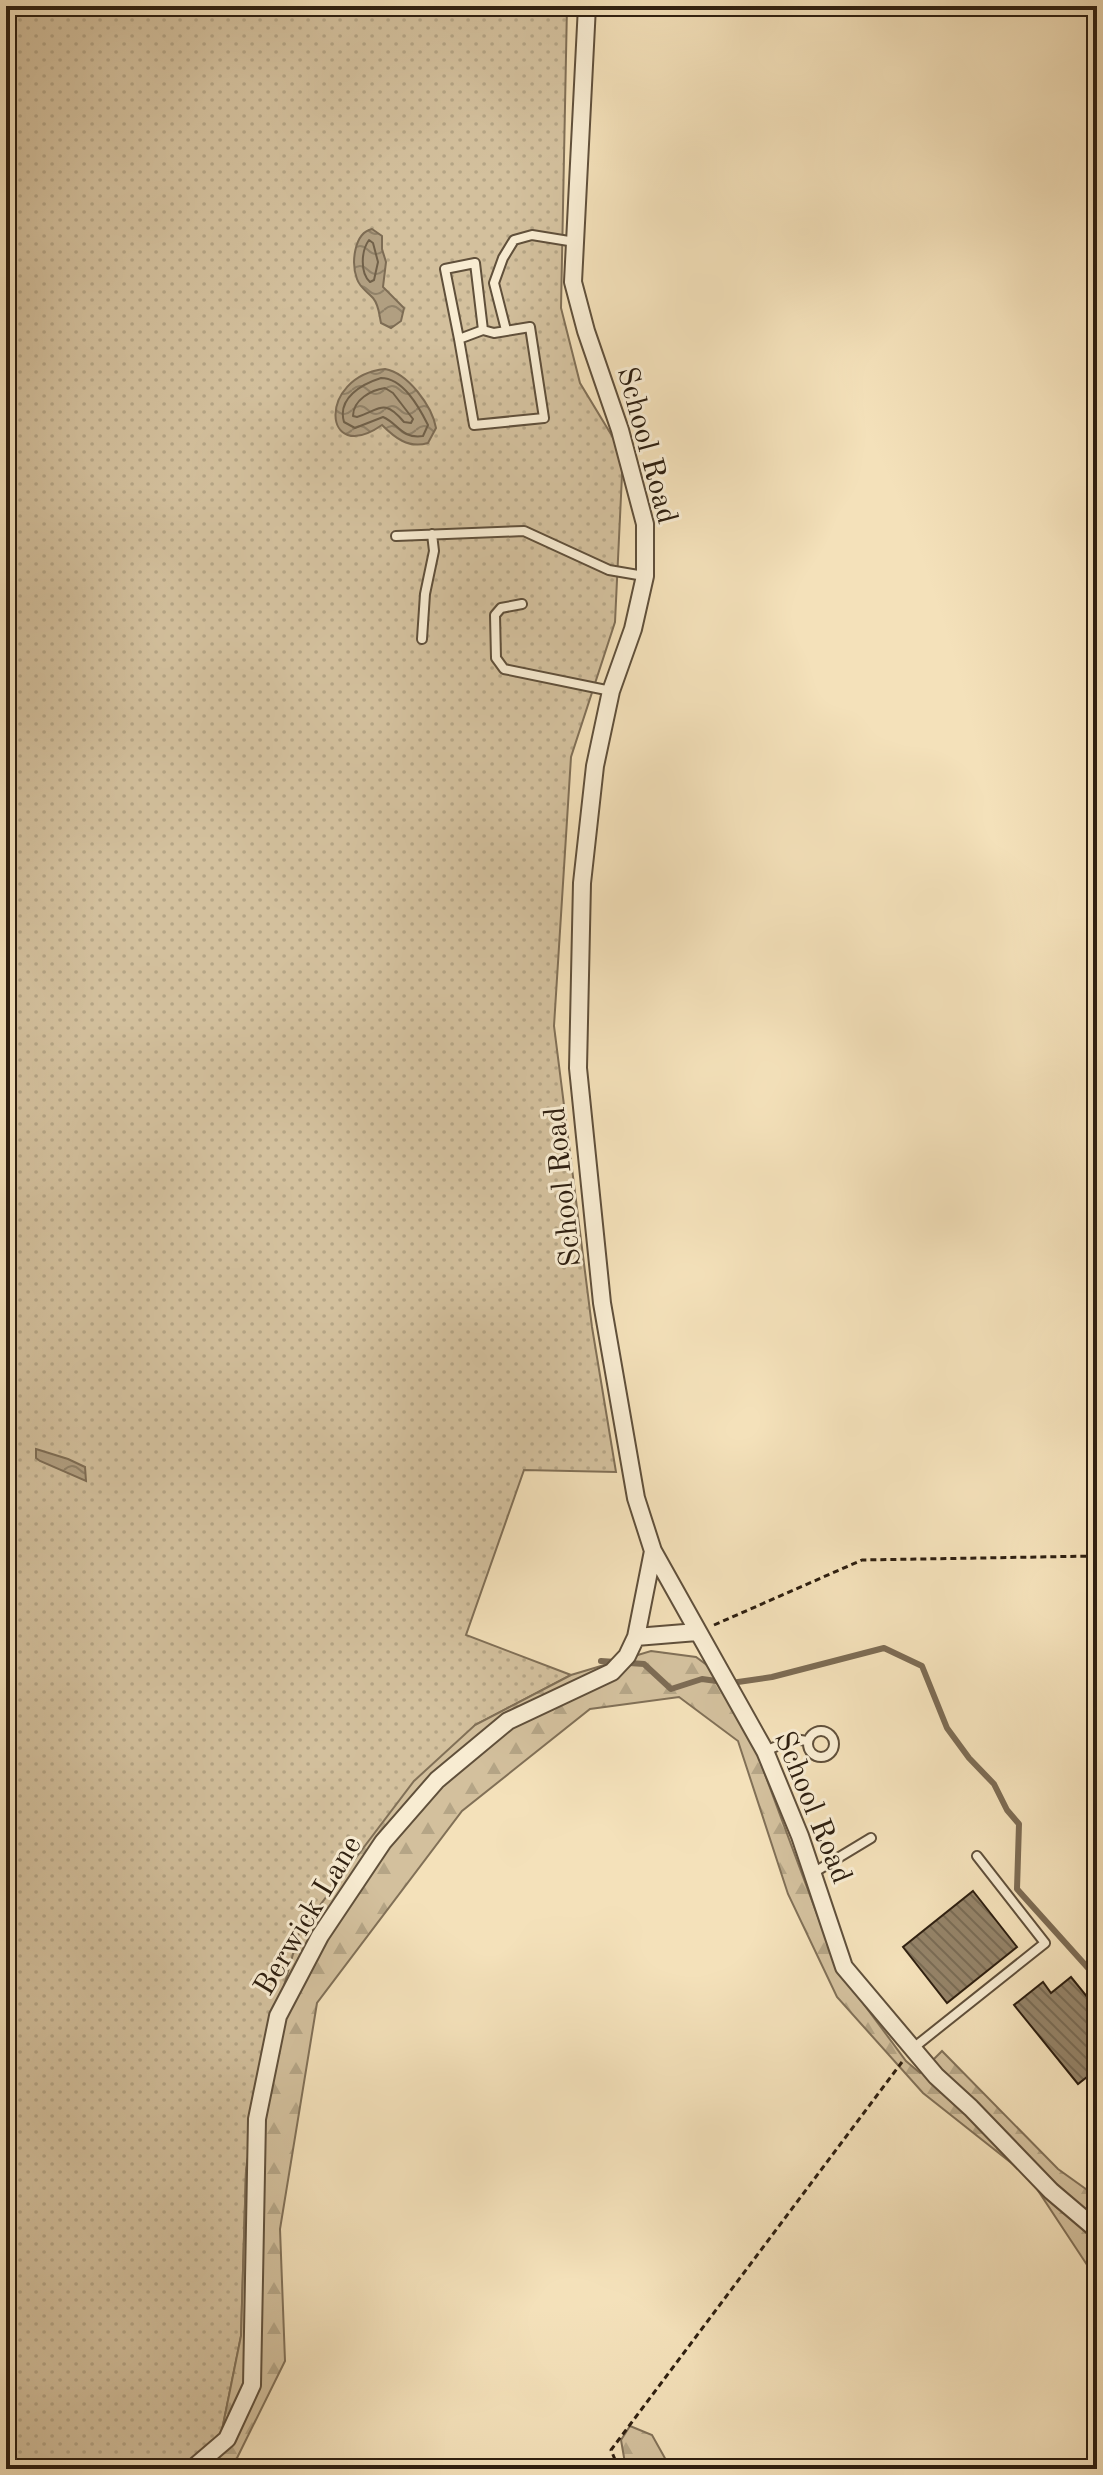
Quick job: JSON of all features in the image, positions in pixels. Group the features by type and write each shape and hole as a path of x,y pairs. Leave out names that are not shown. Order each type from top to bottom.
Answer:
{"street":[{"name":"School Road","path":"587,6 573,282 586,331 620,430 645,524 645,576 633,629 611,691 595,766 582,883 578,1068 602,1303 636,1498 653,1551 765,1751 813,1873 844,1967 911,2049 1051,2191 1097,2230"},
{"name":"Berwick Lane","path":"192,2469 227,2439 252,2385 257,2119 278,2016 320,1936 383,1842 437,1780 508,1721 612,1672 627,1656 636,1637 653,1551"},
{"path":"636,1637 697,1632"}],"lane":[{"path":"506,330 494,283 514,240 532,235 575,242"},
{"path":"459,339 483,330 494,333 530,327 544,418 474,425 445,269 475,263 483,330"},
{"path":"396,536 524,531 609,570 645,576"},
{"path":"422,639 425,594 434,551 432,534"},
{"path":"522,604 501,608 495,615 496,658 504,669 611,691"},
{"path":"765,1751 794,1739 807,1741"},
{"path":"813,1873 871,1838"},
{"path":"911,2049 1045,1943 977,1856"}],"path":[{"path":"697,1632 862,1560 1097,1556"},
{"path":"619,2469 611,2450 911,2049"}],"green space":[{"path":"6,6 567,6 561,308 580,383 623,454 615,622 571,757 554,1026 592,1327 616,1472 524,1470 466,1635 571,1675 475,1725 261,2067 246,2171 241,2336 221,2435 183,2469 6,2469"},
{"path":"651,1651 696,1657 731,1683 837,1968 906,2061 920,2073 942,2051 1058,2169 1097,2197 1097,2280 1029,2177 923,2093 837,1997 788,1894 738,1741 679,1697 590,1709 462,1811 317,2003 280,2229 285,2361 237,2458 221,2469 184,2469 221,2435 241,2336 246,2171 261,2067 299,1933 414,1781 475,1725 571,1675"},
{"path":"630,2426 652,2435 671,2469 626,2469 621,2440"}],"water":[{"path":"372,229 382,236 386,262 383,287 404,308 401,321 391,328 381,323 373,298 360,285 355,272 354,257 358,242"},
{"path":"385,369 402,377 424,401 436,428 428,443 408,443 382,425 362,435 348,435 339,428 336,415 338,401 347,387 363,375"},
{"path":"36,1449 85,1467 86,1481 40,1461 36,1458"}],"building":[{"path":"973,1891 1017,1947 947,2003 903,1947"},
{"path":"1071,1977 1097,2009 1097,2069 1078,2084 1014,2005 1043,1982 1051,1993"}],"waterway":[{"path":"601,1661 644,1664 671,1689 702,1679 731,1683 772,1677 884,1648 922,1666 947,1728 969,1758 994,1784 1007,1810 1019,1824 1017,1889 1097,1978"}]}
